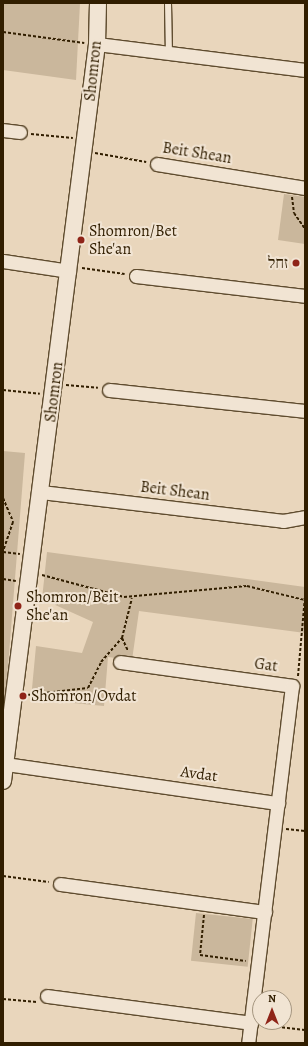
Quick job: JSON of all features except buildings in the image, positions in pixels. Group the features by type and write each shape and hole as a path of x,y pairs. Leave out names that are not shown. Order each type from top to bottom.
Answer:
{"street":[{"name":"Shomron","path":"3,780 4,764 16,695 97,44 98,3"},
{"path":"97,44 305,70"},
{"path":"3,130 20,132"},
{"name":"Beit Shean","path":"157,164 299,187"},
{"path":"3,261 69,269"},
{"path":"136,276 305,296"},
{"path":"109,390 305,410"},
{"name":"Beit Shean","path":"41,492 283,521 304,519"},
{"name":"Gat","path":"120,662 292,686 278,803"},
{"name":"Avdat","path":"4,764 278,803"},
{"path":"248,1043 278,803"},
{"path":"60,884 264,912"},
{"path":"47,996 251,1023"}],"lane":[{"path":"168,3 169,53"}],"path":[{"path":"3,32 97,44"},
{"name":"Beit Shean","path":"20,132 157,164"},
{"path":"299,187 294,214 305,229"},
{"path":"69,269 136,276"},
{"path":"3,390 109,390"},
{"path":"3,498 12,522 3,551"},
{"path":"31,572 132,598 247,586 305,600"},
{"path":"292,686 298,674 305,596"},
{"path":"16,695 88,688 101,662 122,638 132,598"},
{"path":"275,828 305,831"},
{"path":"3,876 60,884"},
{"path":"206,904 200,955 258,963"},
{"path":"3,999 42,1002 47,996"},
{"path":"251,1023 305,1030"}],"shaded area":[{"path":"3,3 80,3 76,80 3,70"},
{"path":"284,194 305,197 305,244 278,240"},
{"path":"3,451 25,453 3,729"},
{"path":"47,552 305,587 305,633 139,611 132,660 108,657 104,706 31,699 36,646 82,653 93,622 42,599"},
{"path":"196,913 253,919 248,967 191,961"}],"place":[{"name":"Shomron/Bet She'an","path":"81,240"},
{"name":"זחל","path":"296,263"},
{"name":"Shomron/Beit She'an","path":"18,606"},
{"name":"Shomron/Ovdat","path":"23,696"}]}
